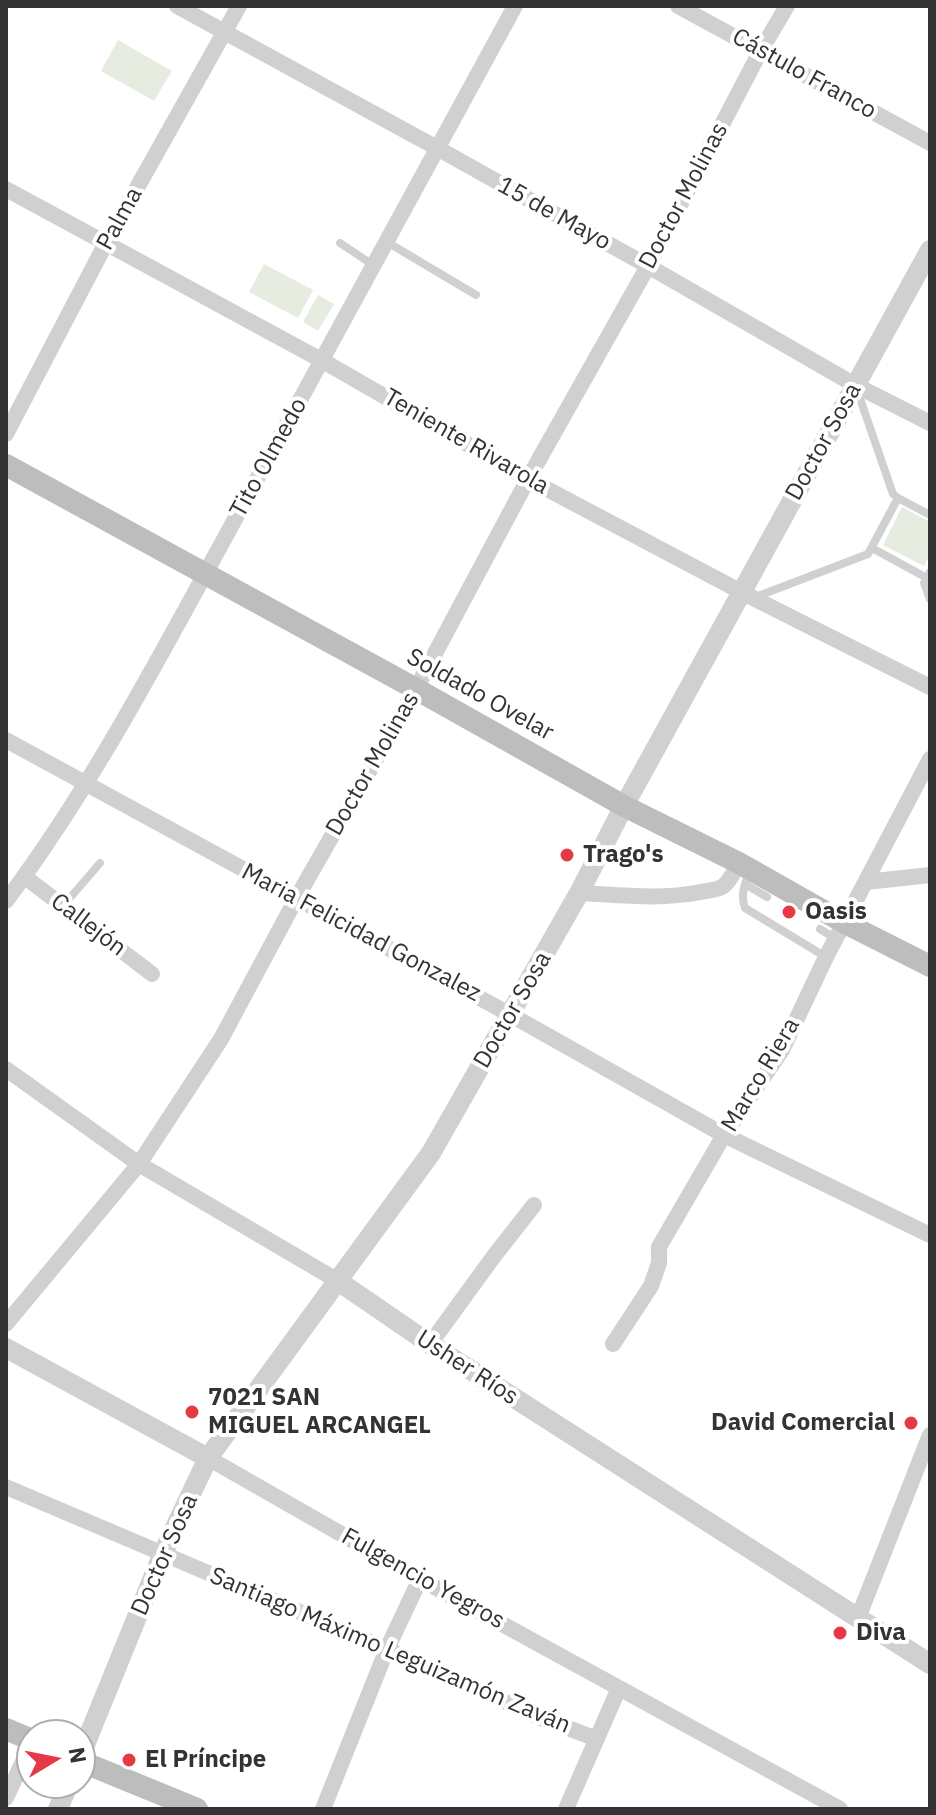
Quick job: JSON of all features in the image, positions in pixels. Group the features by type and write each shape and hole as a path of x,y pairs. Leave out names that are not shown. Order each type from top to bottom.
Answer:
{"main road":[{"name":"Soldado Ovelar","path":"6,465 745,872 841,931 930,966"},
{"path":"96,1766 197,1809"}],"street":[{"name":"15 de Mayo","path":"177,6 437,148 855,385 930,423"},
{"name":"Palma","path":"6,434 106,243 239,6"},
{"name":"Tito Olmedo","path":"13,888 86,784 323,361 515,6"},
{"name":"Cástulo Franco","path":"678,6 930,143"},
{"name":"Doctor Molinas","path":"6,1324 139,1164 221,1039 648,266 787,6"},
{"name":"Teniente Rivarola","path":"6,189 323,361 528,479 930,687"},
{"name":"Doctor Sosa","path":"96,1719 163,1553 208,1458 431,1153 579,893 624,806 747,595 855,385 930,250"},
{"name":"Maria Felicidad Gonzalez","path":"6,740 511,1015 724,1135 930,1235"},
{"name":"Marco Riera","path":"613,1344 651,1286 659,1263 659,1247 724,1135 782,1050 826,957 930,759"},
{"path":"579,893 681,896 721,888 745,872"},
{"path":"866,882 930,875"},
{"name":"Callejón","path":"13,888 63,906 152,974"},
{"name":"Usher Ríos","path":"6,1069 139,1164 338,1281 430,1344 930,1664"},
{"path":"430,1344 534,1205"},
{"name":"Fulgencio Yegros","path":"6,1348 619,1688 814,1803 840,1809"},
{"path":"858,1618 930,1435"},
{"name":"Santiago Máximo Leguizamón Zaván","path":"6,1487 541,1718 597,1739"},
{"path":"323,1809 387,1649 420,1579"},
{"path":"566,1809 619,1688"},
{"path":"6,1798 16,1776"}],"lane":[{"path":"387,242 476,295"},
{"path":"340,243 374,266"},
{"path":"855,385 893,494 930,515"},
{"path":"747,595 868,554 898,498"},
{"path":"872,548 928,575 924,583 930,599"},
{"path":"63,906 100,863"},
{"path":"745,872 767,897"},
{"path":"745,872 742,891 745,908 826,957"},
{"path":"820,929 841,931"}],"shaded area":[{"path":"118,40 172,71 154,101 101,71"},
{"path":"264,264 313,290 298,318 249,292"},
{"path":"318,295 334,304 318,331 303,322"},
{"path":"902,507 930,522 930,554 924,566 883,545"}],"place":[{"name":"Trago's","path":"567,855"},
{"name":"Oasis","path":"789,912"},
{"name":"7021 SAN MIGUEL ARCANGEL","path":"192,1412"},
{"name":"David Comercial","path":"911,1423"},
{"name":"Diva","path":"840,1633"},
{"name":"El Príncipe","path":"129,1760"}]}
